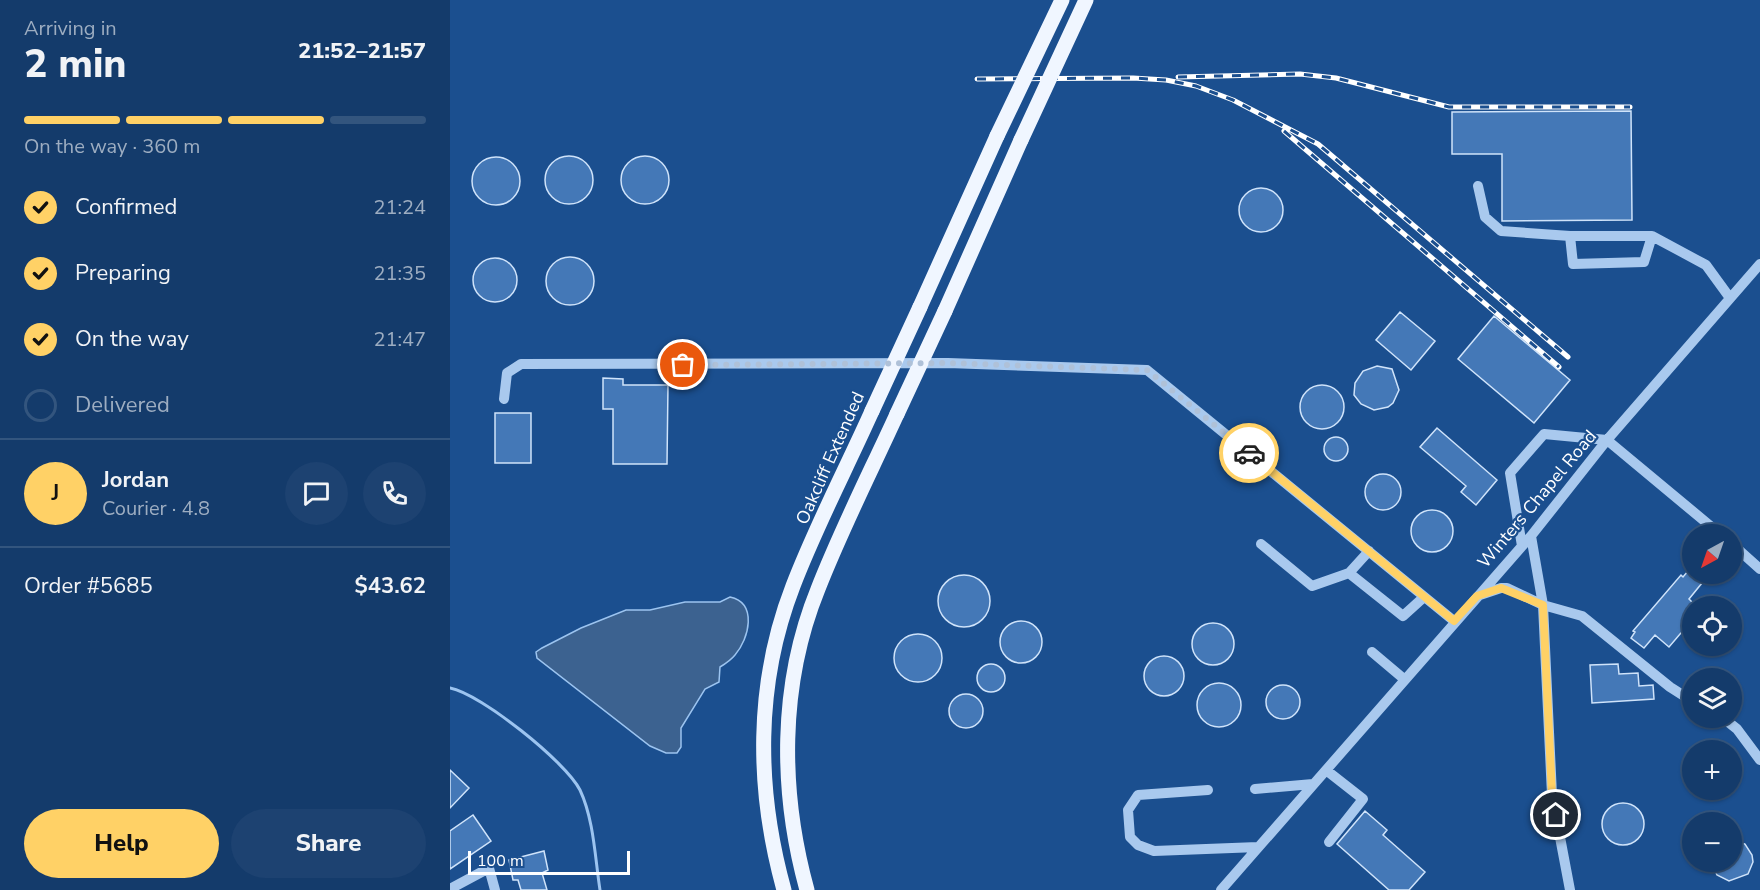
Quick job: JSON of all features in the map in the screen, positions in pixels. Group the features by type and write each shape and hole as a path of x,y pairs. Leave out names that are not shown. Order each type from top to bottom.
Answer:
{"main road":[{"name":"Oakcliff Extended","path":"784,890 765,800 762,747 774,647 793,586 997,136 1062,0"},
{"path":"807,890 790,805 786,752 799,652 817,591 1086,0"}],"street":[{"path":"1478,186 1485,217 1501,231 1570,236 1652,236 1706,265 1730,298"},
{"path":"1570,236 1573,264 1644,262 1652,236"},
{"name":"Winters Chapel Road","path":"1221,890 1454,621 1532,536 1607,440 1760,264"},
{"path":"504,399 507,373 521,364 948,363 1147,370 1454,621"},
{"path":"1522,546 1510,473 1544,434 1607,440 1708,524"},
{"path":"1532,536 1543,605 1552,795 1570,890"},
{"path":"1262,544 1312,586 1349,573 1369,552"},
{"path":"1742,553 1760,569"},
{"path":"1349,573 1403,616 1424,597"},
{"path":"1477,596 1501,588 1543,605 1582,616 1682,695"},
{"path":"1372,652 1404,679"},
{"path":"1736,728 1760,760"},
{"path":"1326,770 1363,799 1329,842"},
{"path":"1255,789 1313,784"},
{"path":"1208,790 1138,795 1128,810 1130,837 1138,845 1154,851 1258,847"},
{"path":"450,889 489,868 495,890"}],"water":[{"path":"730,597 745,606 748,614 744,640 733,657 720,667 719,682 705,689 681,728 681,747 677,753 666,753 650,746 537,658 536,652 542,648 581,628 626,610 650,610 685,602 720,602"}],"building":[{"path":"1631,111 1632,220 1502,221 1502,154 1452,154 1452,112"},
{"path":"564,156 574,156 586,163 593,175 593,185 586,197 574,204 564,204 549,193 545,185 545,175 556,160"},
{"path":"640,156 650,156 662,163 669,175 669,185 662,197 650,204 640,204 625,193 621,185 621,175 632,160"},
{"path":"491,157 501,157 513,164 520,176 520,186 513,198 501,205 491,205 476,194 472,186 472,176 483,161"},
{"path":"1261,188 1277,194 1283,210 1277,226 1261,232 1245,226 1239,210 1245,194"},
{"path":"565,257 575,257 587,264 594,276 594,286 587,298 575,305 565,305 550,294 546,286 546,276 557,261"},
{"path":"495,258 511,264 517,280 511,296 495,302 479,296 473,280 479,264"},
{"path":"1400,312 1435,341 1411,370 1376,340"},
{"path":"1494,316 1570,380 1534,423 1458,359"},
{"path":"1377,366 1392,369 1399,390 1393,403 1388,407 1374,410 1361,404 1354,395 1355,383 1363,371"},
{"path":"603,378 623,379 623,385 668,385 667,464 613,464 613,409 603,409"},
{"path":"1322,385 1338,391 1344,407 1338,423 1322,429 1306,423 1300,407 1306,391"},
{"path":"495,413 531,413 531,463 495,463"},
{"path":"1437,428 1497,480 1476,505 1461,492 1466,486 1420,447"},
{"path":"1336,437 1345,440 1348,449 1345,458 1336,461 1327,458 1324,449 1327,440"},
{"path":"1383,474 1396,479 1401,492 1396,505 1383,510 1370,505 1365,492 1370,479"},
{"path":"1432,510 1447,516 1453,531 1447,546 1432,552 1417,546 1411,531 1417,516"},
{"path":"964,575 974,577 982,583 988,591 990,601 988,611 982,619 974,625 964,627 954,625 946,619 940,611 938,601 940,591 946,583 954,577"},
{"path":"1681,575 1682,584 1701,584 1691,596 1682,596 1682,632 1669,647 1655,635 1644,648 1631,638 1635,632 1633,631"},
{"path":"1021,621 1036,627 1042,642 1036,657 1021,663 1006,657 1000,642 1006,627"},
{"path":"1213,623 1228,629 1234,644 1228,659 1213,665 1198,659 1192,644 1198,629"},
{"path":"913,634 923,634 935,641 942,653 942,663 935,675 923,682 913,682 898,671 894,663 894,653 905,638"},
{"path":"1164,656 1178,662 1184,676 1178,690 1164,696 1150,690 1144,676 1150,662"},
{"path":"991,664 1001,668 1005,678 1001,688 991,692 981,688 977,678 981,668"},
{"path":"1618,664 1619,674 1638,673 1639,686 1653,685 1654,699 1592,703 1590,665"},
{"path":"1219,683 1235,689 1241,705 1235,721 1219,727 1203,721 1197,705 1203,689"},
{"path":"1283,685 1295,690 1300,702 1295,714 1283,719 1271,714 1266,702 1271,690"},
{"path":"966,694 978,699 983,711 978,723 966,728 954,723 949,711 954,699"},
{"path":"450,770 469,788 450,808"},
{"path":"1623,803 1638,809 1644,824 1638,839 1623,845 1608,839 1602,824 1608,809"},
{"path":"1365,811 1387,830 1383,835 1425,872 1409,890 1389,890 1337,844"},
{"path":"473,815 491,841 450,869 450,831"},
{"path":"1742,843 1745,844 1752,855 1753,862 1748,874 1729,881 1716,872 1742,872"},
{"path":"544,851 548,870 542,873 547,890 521,890 518,880 513,880 509,860"}],"waterway":[{"path":"450,688 464,693 501,716 541,747 572,778 585,802 600,890"}],"railway":[{"path":"1178,77 1300,74 1336,78 1449,107 1630,107"},
{"path":"977,79 1133,78 1166,80 1196,86 1233,100 1318,144 1568,357"},
{"path":"1284,131 1559,367"}],"way so far":[{"path":"683,365 948,363 1147,370 1249,453"}],"route":[{"path":"1249,453 1454,621 1477,596 1501,588 1507,588 1543,605 1552,795 1556,815"}]}
